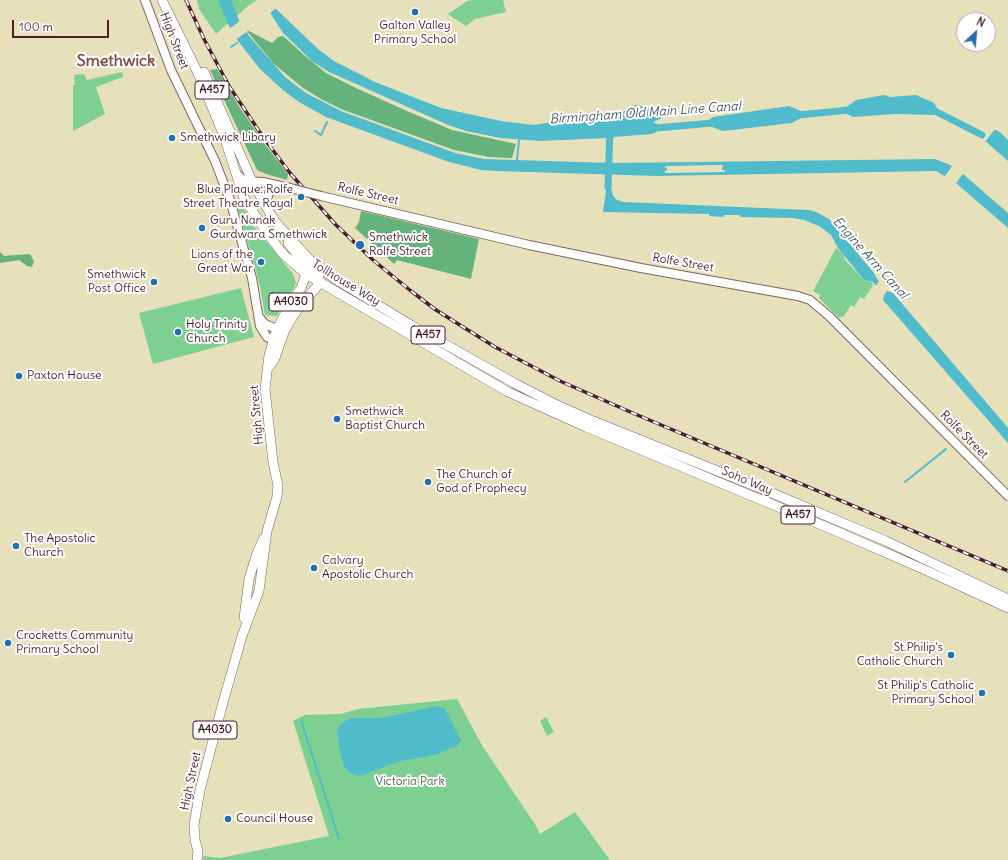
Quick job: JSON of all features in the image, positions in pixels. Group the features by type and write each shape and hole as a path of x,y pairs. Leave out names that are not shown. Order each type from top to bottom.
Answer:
{"main road":[{"name":"High Street","path":"145,0 171,70 215,161 230,200 252,278 260,326 267,336 273,340"},
{"name":"Tollhouse Way","path":"162,0 198,73 224,136 246,202 283,254 306,274 320,283 508,392 586,427"},
{"name":"Tollhouse Way","path":"169,0 228,124 252,181 265,205 278,225 310,260 352,290 411,325 514,383 593,421"},
{"name":"Rolfe Street","path":"237,174 244,181 263,182 537,246 641,268 798,296 810,300 830,316 1008,496"},
{"path":"252,181 246,190 283,254"},
{"path":"265,205 269,193 281,186"},
{"path":"278,225 285,240 319,278 320,283"},
{"name":"High Street","path":"268,367 275,358 280,331 290,304 301,288 306,274"},
{"name":"High Street","path":"197,860 194,825 207,762 242,636 259,591 270,520 273,490 273,462 265,389 269,355 273,340 320,283"},
{"path":"259,317 266,324 280,331"},
{"path":"586,427 593,421"},
{"name":"Soho Way","path":"593,421 760,488 886,541 1008,599"},
{"name":"Soho Way","path":"586,427 836,531 1008,608"},
{"name":"High Street","path":"191,860 192,846 195,840"}],"green space":[{"path":"197,0 257,0 216,34 199,9"},
{"path":"503,0 506,12 475,19 466,26 448,14 467,1"},
{"path":"245,29 272,43 278,37 283,36 326,73 407,111 452,130 516,144 512,158 489,157 454,150 341,109 303,88 274,64"},
{"path":"217,69 238,105 264,143 288,174 287,180 257,170 210,70"},
{"path":"122,72 123,77 96,87 105,114 73,131 74,75 84,74 87,80"},
{"path":"240,201 251,223 293,274 296,283 283,302 277,316 265,315 260,286 236,203"},
{"path":"361,211 479,239 471,279 397,260 394,264 355,228 359,222"},
{"path":"836,248 843,254 845,260 864,280 871,282 873,285 864,299 860,297 854,307 851,305 844,316 839,318 819,298 820,295 813,291"},
{"path":"0,252 4,256 30,254 34,261 32,267 27,266 19,260 0,263"},
{"path":"241,288 254,337 153,364 139,313"},
{"name":"Victoria Park","path":"457,699 483,747 535,824 540,834 575,812 610,860 203,860 203,856 220,858 329,836 293,721 305,715 340,714 358,709"},
{"path":"546,717 554,732 547,736 540,721"}],"water":[{"path":"218,0 231,0 239,20 249,36 285,77 306,93 341,111 455,153 484,159 612,163 935,159 950,165 963,174 1008,213 1008,228 956,183 936,171 657,176 481,170 449,162 326,117 299,102 284,91 260,69 238,41 228,24","holes":["666,166 724,166 722,167 722,170 725,170 725,172 664,172 667,170 667,168 664,167"]},
{"path":"262,0 269,0 275,8 318,49 334,61 375,82 441,108 501,121 534,125 583,117 587,119 619,115 631,106 638,105 654,111 662,111 664,115 662,118 653,122 664,128 652,134 614,137 612,139 540,141 500,138 466,131 448,125 329,72 312,61 283,33"},
{"path":"884,95 891,97 916,95 934,103 940,113 935,115 894,114 853,117 841,111 856,100"},
{"path":"789,106 808,114 792,123 723,131 704,124 713,117"},
{"path":"994,129 1008,140 1008,161 975,132 989,132"},
{"name":"Engine Arm Canal","path":"610,183 613,196 617,200 624,202 809,210 829,219 887,291 893,293 1008,428 1008,443 883,300 884,295 873,282 864,280 838,248 831,235 819,226 804,220 793,218 741,217 739,215 724,215 723,217 709,216 709,214 603,212 607,184"},
{"path":"437,706 445,709 461,741 458,745 435,755 400,761 360,776 351,773 345,768 341,757 337,732 339,725 350,718 382,718"}],"pier":[{"path":"263,0 272,0 277,7 269,14 261,2"},
{"path":"241,20 248,31 235,40 229,29"},
{"path":"993,127 996,128 984,143 974,133 976,130 988,130"},
{"path":"606,161 612,161 612,176 606,176"},
{"path":"953,165 964,172 955,185 944,177"},
{"path":"880,280 888,289 881,300 882,296 875,287"}],"waterway":[{"path":"231,47 237,43"},
{"name":"Birmingham Old Main Line Canal","path":"799,115 849,110"},
{"name":"Birmingham Old Main Line Canal","path":"933,110 982,135"},
{"path":"315,131 321,135 327,122"},
{"name":"Birmingham Old Main Line Canal","path":"656,128 713,123"},
{"path":"608,187 610,130"},
{"path":"517,160 519,140"},
{"path":"905,482 946,449"},
{"path":"301,720 339,839"}],"railway":[{"path":"186,0 204,39 229,86 263,137 290,173 336,225 373,260 436,310 495,347 560,381 1008,571"}],"place":[{"name":"Galton Valley Primary School","path":"415,12"},
{"name":"Smethwick Libary","path":"172,138"},
{"name":"Blue Plaque: Rolfe Street Theatre Royal","path":"301,197"},
{"name":"Guru Nanak Gurdwara Smethwick","path":"202,228"},
{"name":"Smethwick Rolfe Street","path":"360,245"},
{"name":"Lions of the Great War","path":"261,262"},
{"name":"Smethwick Post Office","path":"154,282"},
{"name":"Holy Trinity Church","path":"178,332"},
{"name":"Paxton House","path":"19,376"},
{"name":"Smethwick Baptist Church","path":"337,419"},
{"name":"The Church of God of Prophecy","path":"428,482"},
{"name":"The Apostolic Church","path":"16,546"},
{"name":"Calvary Apostolic Church","path":"314,568"},
{"name":"Crocketts Community Primary School","path":"8,643"},
{"name":"St.Philip's Catholic Church","path":"951,655"},
{"name":"St Philip's Catholic Primary School","path":"982,693"},
{"name":"Council House","path":"228,819"}],"district":[{"name":"Smethwick","path":"116,61"}]}
